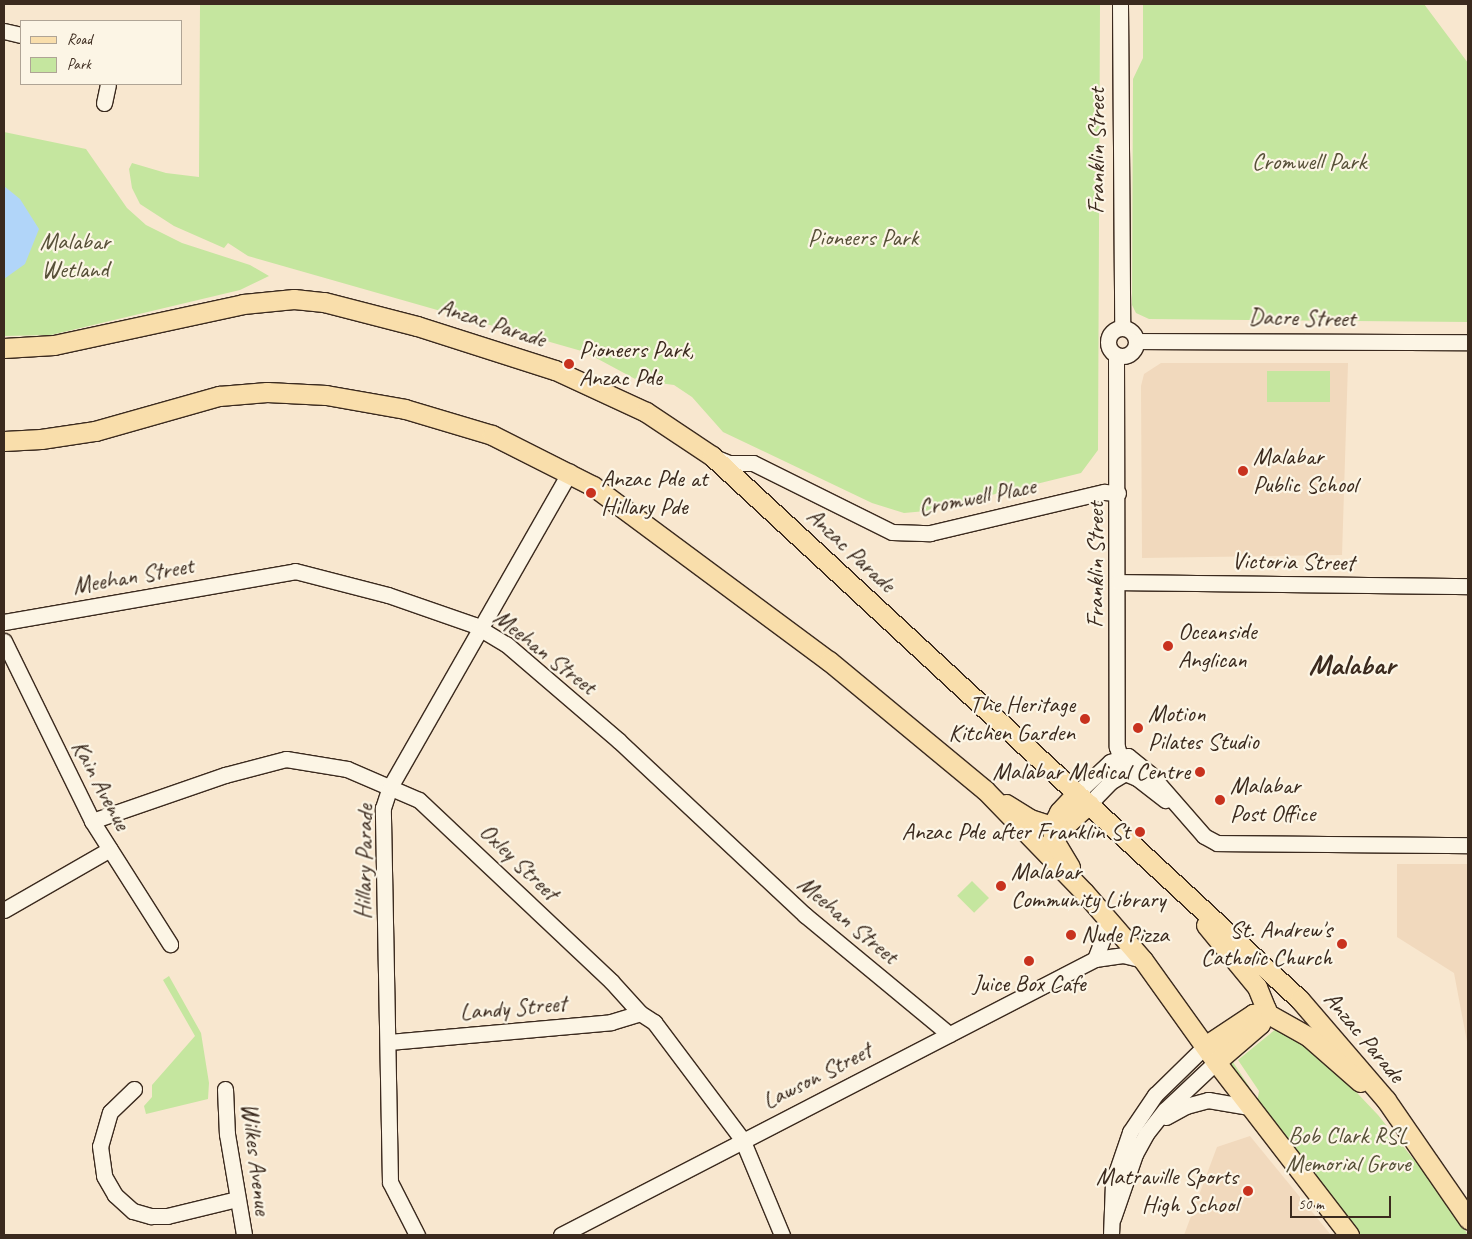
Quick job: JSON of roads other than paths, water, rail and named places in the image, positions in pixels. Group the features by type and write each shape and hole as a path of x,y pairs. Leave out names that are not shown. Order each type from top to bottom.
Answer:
{"main road":[{"name":"Anzac Parade","path":"4,348 54,345 243,304 294,299 324,302 417,326 562,373 646,412 712,456 1311,1011 1386,1100 1468,1219"},
{"path":"4,441 41,439 95,431 219,396 267,392 326,395 405,409 492,435 570,472 620,503 829,661 985,790 1084,892 1144,960 1249,1107 1349,1235"},
{"path":"985,790 1030,819 1052,826"},
{"path":"1083,799 1060,812 1052,826 1055,843 1084,892"},
{"path":"1177,885 1257,986 1265,1000 1265,1014 1260,1024 1216,1062"},
{"path":"1205,1046 1252,1014 1265,1014 1294,1026 1350,1076 1386,1100"}],"street":[{"name":"Franklin Street","path":"1120,4 1122,327"},
{"path":"4,31 20,35"},
{"path":"104,103 108,85"},
{"path":"1122,327 1132,331 1136,341 1132,352 1116,355 1108,341 1110,333 1122,327"},
{"name":"Dacre Street","path":"1136,341 1468,342"},
{"name":"Franklin Street","path":"1116,355 1118,493 1117,747 1124,774"},
{"name":"Cromwell Place","path":"712,456 729,463 753,463 892,532 930,533 1104,492 1118,493"},
{"name":"Hillary Parade","path":"417,1235 390,1182 389,1042 383,808 390,787 570,472"},
{"name":"Meehan Street","path":"4,622 295,571 388,595 480,628 506,644 612,734 805,915 949,1034"},
{"name":"Victoria Street","path":"1118,582 1468,586"},
{"name":"Kain Avenue","path":"4,641 92,821 170,944"},
{"path":"1083,799 1100,770 1120,757 1136,760 1204,836 1224,844 1468,845"},
{"name":"Oxley Street","path":"92,821 225,775 286,759 347,769 419,800 469,844 611,981 640,1013 654,1022 742,1140 782,1235"},
{"path":"1083,799 1124,774 1137,778 1177,808"},
{"path":"4,910 110,849"},
{"path":"1095,959 1105,933 1106,918"},
{"name":"Lawson Street","path":"561,1235 1095,959 1123,956 1144,960"},
{"name":"Landy Street","path":"389,1042 611,1022 640,1013"},
{"path":"1111,1235 1113,1182 1130,1132 1154,1095 1205,1046"},
{"path":"1113,1219 1135,1154 1153,1124 1216,1062"},
{"path":"134,1089 110,1112 100,1146 104,1176 115,1195 133,1210 151,1216 167,1216 238,1199"},
{"name":"Wilkes Avenue","path":"226,1089 227,1134 244,1235"},
{"path":"1153,1124 1199,1101 1217,1100 1249,1107"}],"water":[{"path":"4,186 20,199 39,229 25,264 4,279"}],"place":[{"name":"Pioneers Park, Anzac Pde","path":"569,364"},
{"name":"Malabar Public School","path":"1243,471"},
{"name":"Anzac Pde at Hillary Pde","path":"591,493"},
{"name":"Oceanside Anglican","path":"1168,646"},
{"name":"The Heritage Kitchen Garden","path":"1085,719"},
{"name":"Motion Pilates Studio","path":"1138,728"},
{"name":"Malabar Medical Centre","path":"1200,772"},
{"name":"Malabar Post Office","path":"1220,800"},
{"name":"Anzac Pde after Franklin St","path":"1140,832"},
{"name":"Malabar Community Library","path":"1001,886"},
{"name":"Nude Pizza","path":"1071,935"},
{"name":"St. Andrew's Catholic Church","path":"1342,944"},
{"name":"Juice Box Cafe","path":"1029,961"},
{"name":"Matraville Sports High School","path":"1248,1191"}],"district":[{"name":"Malabar","path":"1352,665"}],"park label":[{"name":"Cromwell Park","path":"1309,162"},
{"name":"Pioneers Park","path":"863,238"},
{"name":"Malabar Wetland","path":"75,256"},
{"name":"Bob Clark RSL Memorial Grove","path":"1348,1150"}]}
